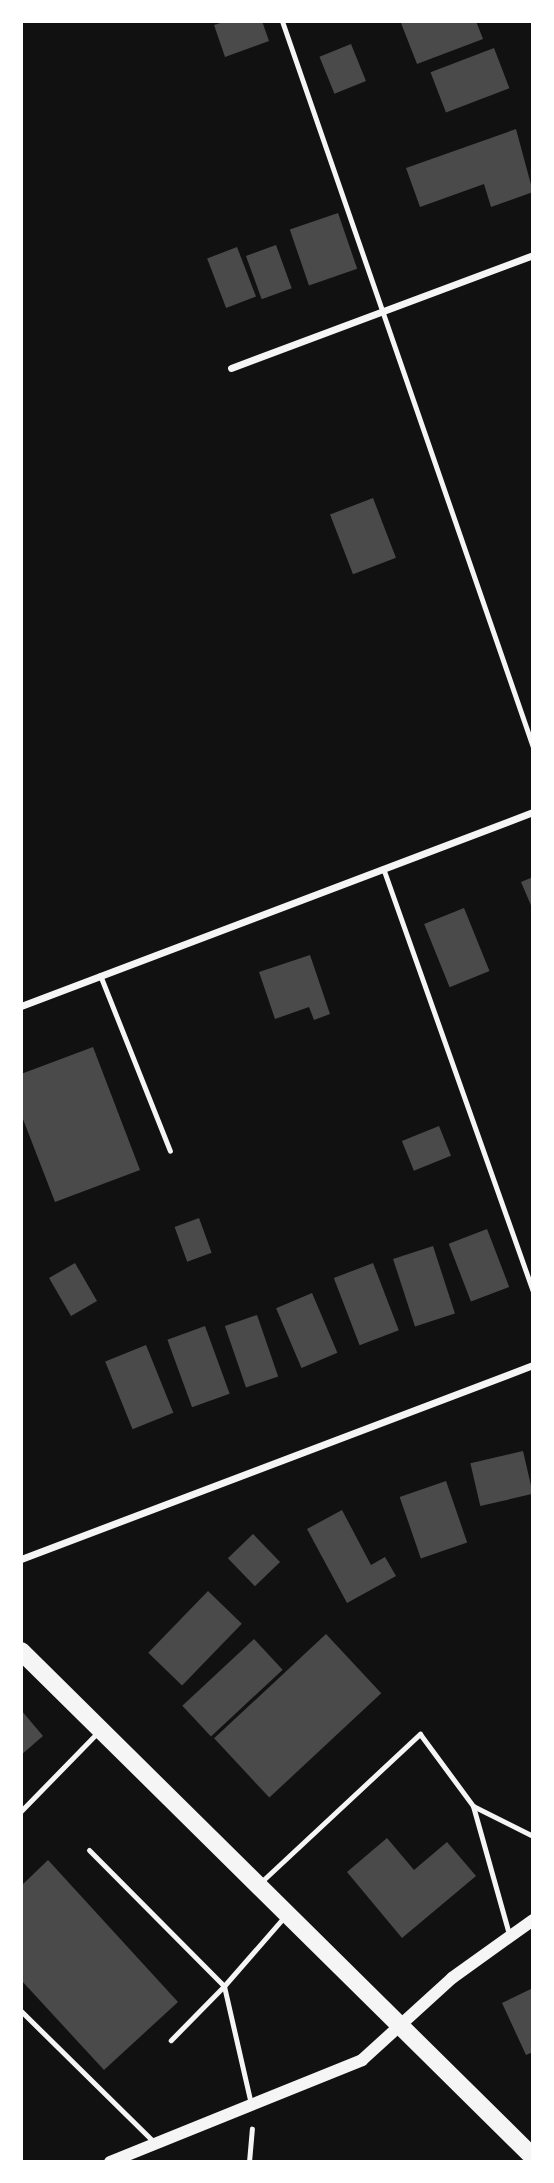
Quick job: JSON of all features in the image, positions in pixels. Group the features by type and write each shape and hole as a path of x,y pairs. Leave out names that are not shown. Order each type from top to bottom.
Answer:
{"main road":[{"path":"21,1651 533,2157"}],"street":[{"path":"231,368 382,307 533,255"},
{"path":"21,1006 533,811"},
{"path":"21,1559 533,1365"},
{"path":"110,2162 252,2107 362,2060 509,1934 533,1920"}],"lane":[{"path":"282,21 533,747"},
{"path":"383,868 533,1292"},
{"path":"100,975 170,1151"},
{"path":"21,1811 101,1730"},
{"path":"257,1885 420,1734 473,1806 509,1934"},
{"path":"473,1806 533,1836"},
{"path":"89,1850 223,1986 252,2107"},
{"path":"170,2040 223,1986 287,1913"},
{"path":"21,2011 156,2144"}],"path":[{"path":"249,2162 252,2107"}],"building":[{"path":"227,21 262,21 269,41 225,57 214,25"},
{"path":"476,21 483,39 417,64 401,23"},
{"path":"351,44 366,81 334,94 319,57"},
{"path":"494,48 509,88 446,113 431,72"},
{"path":"516,129 533,192 491,207 484,184 420,207 406,168"},
{"path":"338,213 357,269 309,285 290,230"},
{"path":"276,245 292,288 262,299 246,256"},
{"path":"237,247 256,296 226,308 207,258"},
{"path":"373,498 396,558 353,574 330,514"},
{"path":"533,877 533,910 521,882"},
{"path":"464,908 489,971 450,987 424,924"},
{"path":"310,955 330,1014 314,1020 309,1007 275,1019 259,972"},
{"path":"93,1047 140,1170 55,1202 21,1114 21,1074"},
{"path":"439,1126 451,1156 414,1171 402,1141"},
{"path":"199,1218 212,1253 187,1262 175,1227"},
{"path":"487,1229 509,1287 471,1302 449,1244"},
{"path":"433,1246 455,1314 415,1327 393,1259"},
{"path":"75,1263 97,1301 71,1316 49,1278"},
{"path":"373,1263 399,1330 360,1345 334,1278"},
{"path":"312,1293 337,1353 301,1368 276,1308"},
{"path":"257,1315 278,1376 246,1388 225,1326"},
{"path":"205,1326 230,1394 192,1407 167,1340"},
{"path":"146,1345 173,1413 133,1429 105,1361"},
{"path":"523,1451 533,1494 480,1506 470,1463"},
{"path":"446,1481 467,1542 421,1558 400,1497"},
{"path":"342,1510 371,1565 385,1557 396,1576 347,1603 307,1529"},
{"path":"253,1534 280,1562 255,1586 228,1558"},
{"path":"208,1591 242,1624 182,1686 148,1653"},
{"path":"326,1634 381,1693 269,1798 214,1738"},
{"path":"254,1639 283,1670 211,1737 182,1706"},
{"path":"21,1710 43,1736 21,1755"},
{"path":"387,1838 414,1870 447,1842 476,1876 402,1938 347,1872"},
{"path":"48,1860 178,2002 104,2070 21,1980 21,1886"},
{"path":"533,1988 533,2052 526,2055 502,2003"}]}
